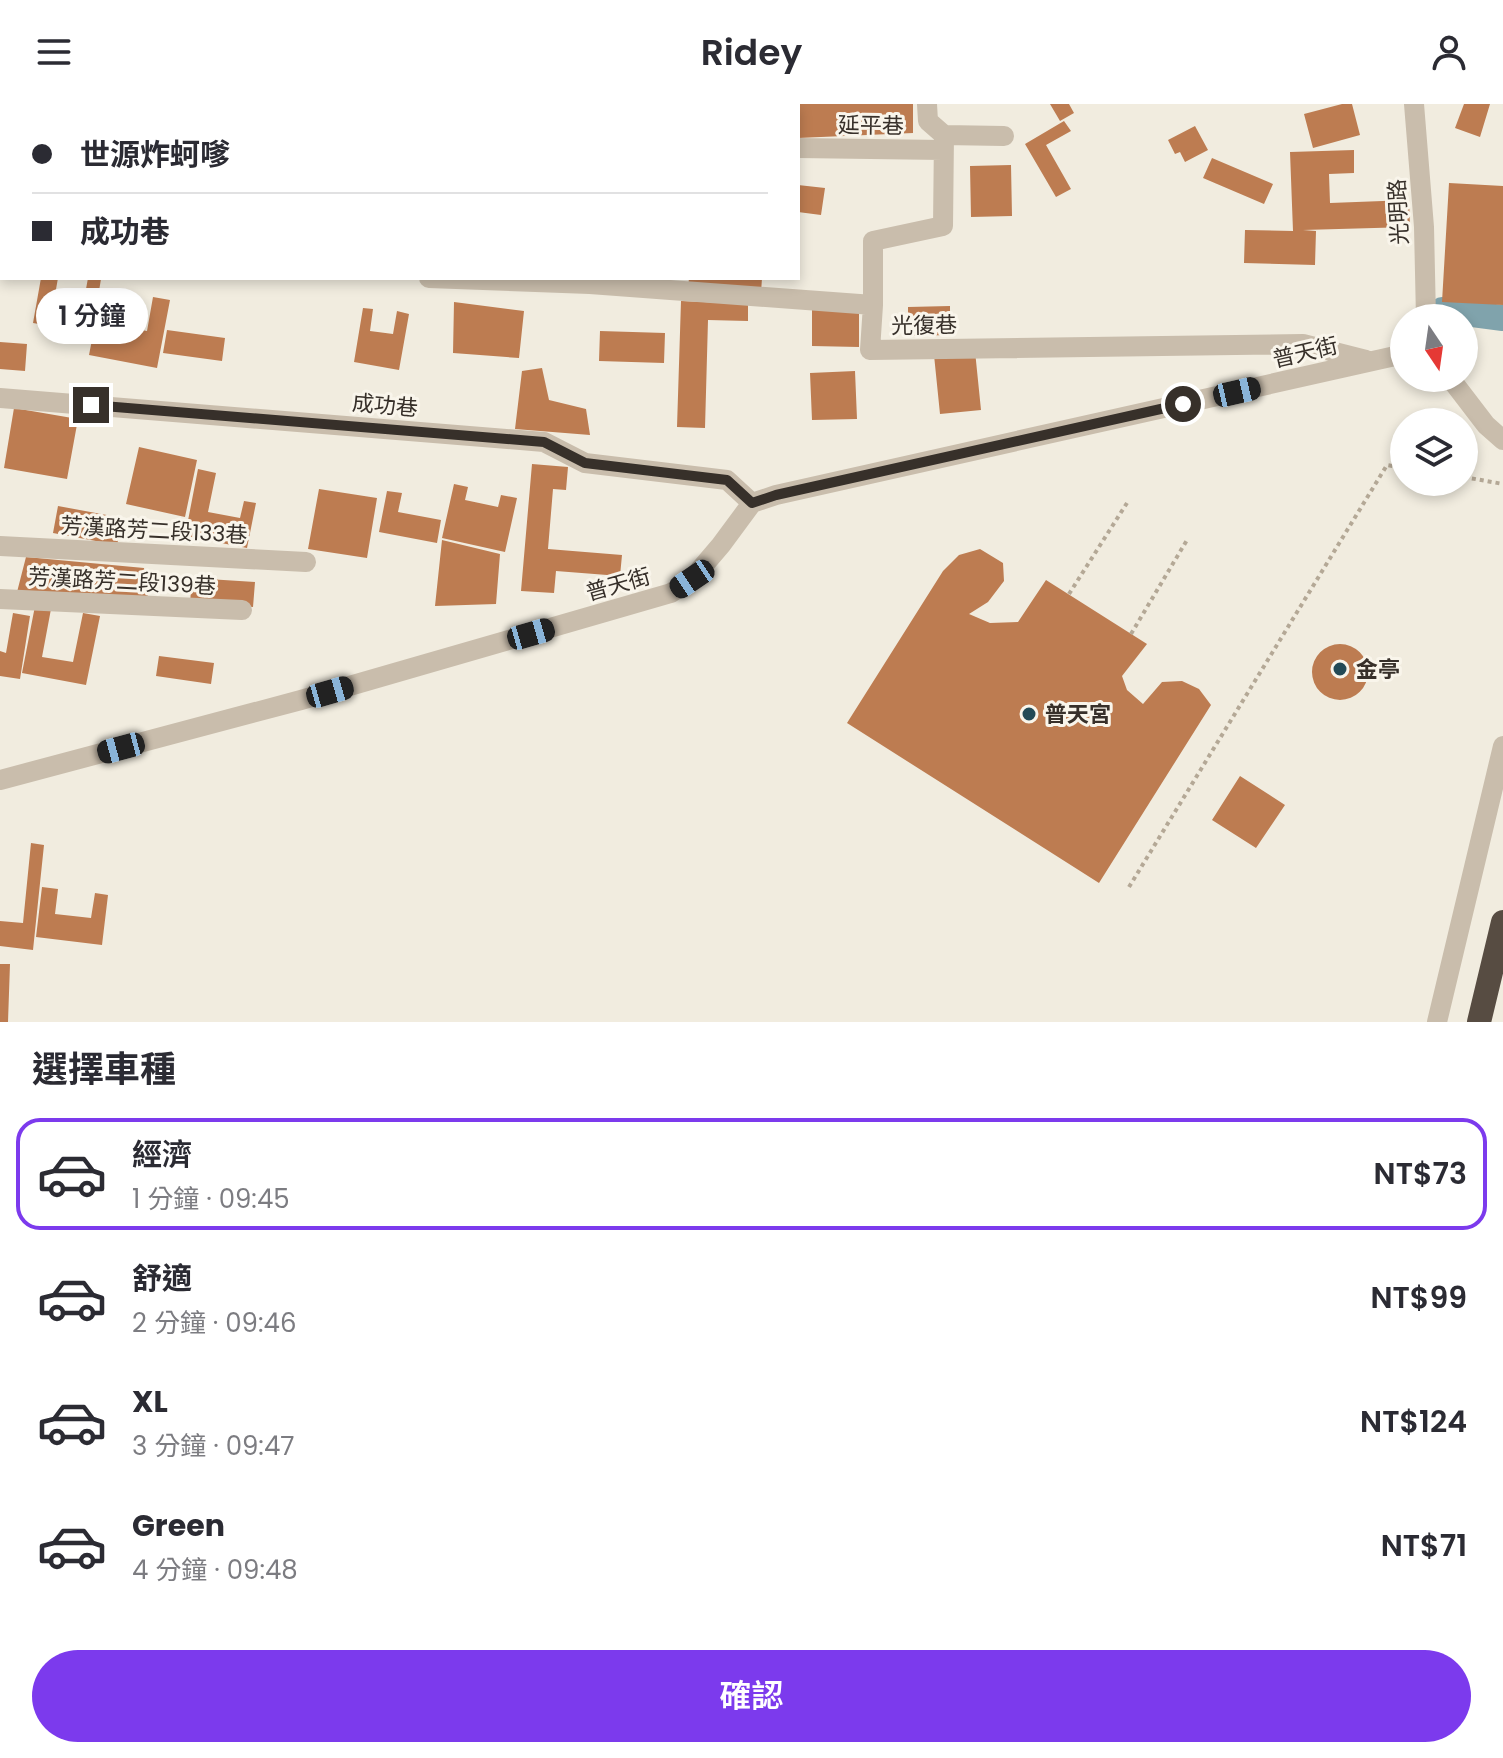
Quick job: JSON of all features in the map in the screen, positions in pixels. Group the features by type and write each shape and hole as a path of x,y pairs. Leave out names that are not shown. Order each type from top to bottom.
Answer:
{"highway":[{"path":"1479,1022 1503,922"}],"street":[{"path":"873,305 873,241 943,226 944,142 928,121 927,104"},
{"name":"光明路","path":"1414,104 1424,227 1426,304"},
{"name":"延平巷","path":"800,148 944,142 1004,136"},
{"name":"光復巷","path":"483,280 590,284 873,305 870,350 1303,344 1371,362"},
{"name":"普天街","path":"0,780 301,700 671,593 692,579 752,503 1390,357"},
{"path":"1461,392 1486,425 1503,440"},
{"name":"成功巷","path":"0,398 544,442 585,463 727,480 752,503"},
{"name":"芳漢路芳二段133巷","path":"0,546 306,562"},
{"name":"芳漢路芳二段139巷","path":"0,599 242,610"},
{"path":"1437,1022 1503,746"}],"path":[{"path":"1129,887 1387,465 1390,466"},
{"path":"1478,480 1503,484"},
{"path":"1069,594 1127,503"},
{"path":"1131,634 1187,540"}],"building":[{"path":"800,104 913,104 913,133 800,138"},
{"path":"1050,104 1069,104 1074,113 1060,121"},
{"path":"1352,104 1360,135 1313,148 1304,114"},
{"path":"1464,104 1490,104 1480,137 1455,128"},
{"path":"1064,121 1071,131 1046,145 1071,189 1056,197 1025,144"},
{"path":"1195,126 1208,150 1185,162 1180,152 1175,154 1168,140"},
{"path":"1354,150 1354,173 1329,174 1330,203 1409,200 1410,227 1303,230 1316,231 1315,265 1244,263 1245,230 1293,231 1290,152"},
{"path":"1212,158 1273,184 1264,204 1203,178"},
{"path":"1011,165 1012,216 971,217 970,166"},
{"path":"1449,183 1503,186 1503,305 1442,302"},
{"path":"800,185 825,188 821,215 800,212"},
{"path":"41,280 58,280 55,295 84,300 88,280 101,280 92,333 33,323"},
{"path":"689,280 762,280 761,293 688,288"},
{"path":"153,297 170,300 157,368 89,355 100,299 117,302 113,325 147,331"},
{"path":"681,301 748,304 748,321 708,320 705,428 677,427"},
{"path":"454,302 524,311 519,358 453,353"},
{"path":"950,306 950,335 908,336 908,307"},
{"path":"363,308 373,309 370,331 393,334 397,311 409,314 399,370 354,362"},
{"path":"812,308 859,308 859,347 812,346"},
{"path":"167,330 225,338 222,361 163,353"},
{"path":"600,331 665,333 664,363 599,361"},
{"path":"0,342 27,344 25,371 0,369"},
{"path":"975,351 981,410 940,414 934,355"},
{"path":"542,368 549,400 586,409 590,435 515,429 522,371"},
{"path":"855,371 857,419 812,420 810,373"},
{"path":"14,408 78,419 67,479 4,468"},
{"path":"139,447 197,460 185,517 126,504"},
{"path":"532,464 568,467 566,490 553,489 548,549 622,555 620,576 556,571 554,593 521,591"},
{"path":"198,469 216,473 208,512 240,518 244,501 256,503 247,548 185,536"},
{"path":"454,484 468,487 465,500 498,507 501,495 517,498 505,552 442,538"},
{"path":"319,489 377,498 367,558 308,549"},
{"path":"387,491 402,493 398,512 441,520 437,543 379,532"},
{"path":"58,506 123,518 117,545 53,533"},
{"path":"442,540 500,554 496,604 435,606"},
{"name":"普天宮","path":"980,549 1003,563 1004,581 988,602 969,614 990,623 1018,622 1046,580 1147,644 1122,676 1127,690 1143,704 1162,682 1182,681 1199,689 1211,705 1099,883 847,723 943,571 959,555"},
{"path":"26,557 144,568 148,599 16,596"},
{"path":"192,578 255,582 253,607 190,603"},
{"path":"35,606 51,609 42,657 73,662 83,613 100,616 86,685 22,673"},
{"path":"13,613 30,616 20,679 0,676 0,651 6,653"},
{"name":"金亭","path":"1340,644 1360,652 1368,672 1360,692 1340,700 1320,692 1312,672 1320,652"},
{"path":"159,656 214,663 211,684 156,676"},
{"path":"1240,776 1285,805 1256,848 1212,820"},
{"path":"31,843 44,845 33,950 0,946 0,921 23,923"},
{"path":"42,887 58,889 55,914 91,918 95,893 108,895 102,945 36,937"},
{"path":"0,964 10,964 8,1022 0,1022"}],"waterway":[{"path":"1478,315 1503,318"}],"place":[{"name":"金亭","path":"1340,669"},
{"name":"普天宮","path":"1029,714"}],"route":[{"path":"91,405 544,442 585,463 727,480 752,503 776,495 1183,404"}]}
